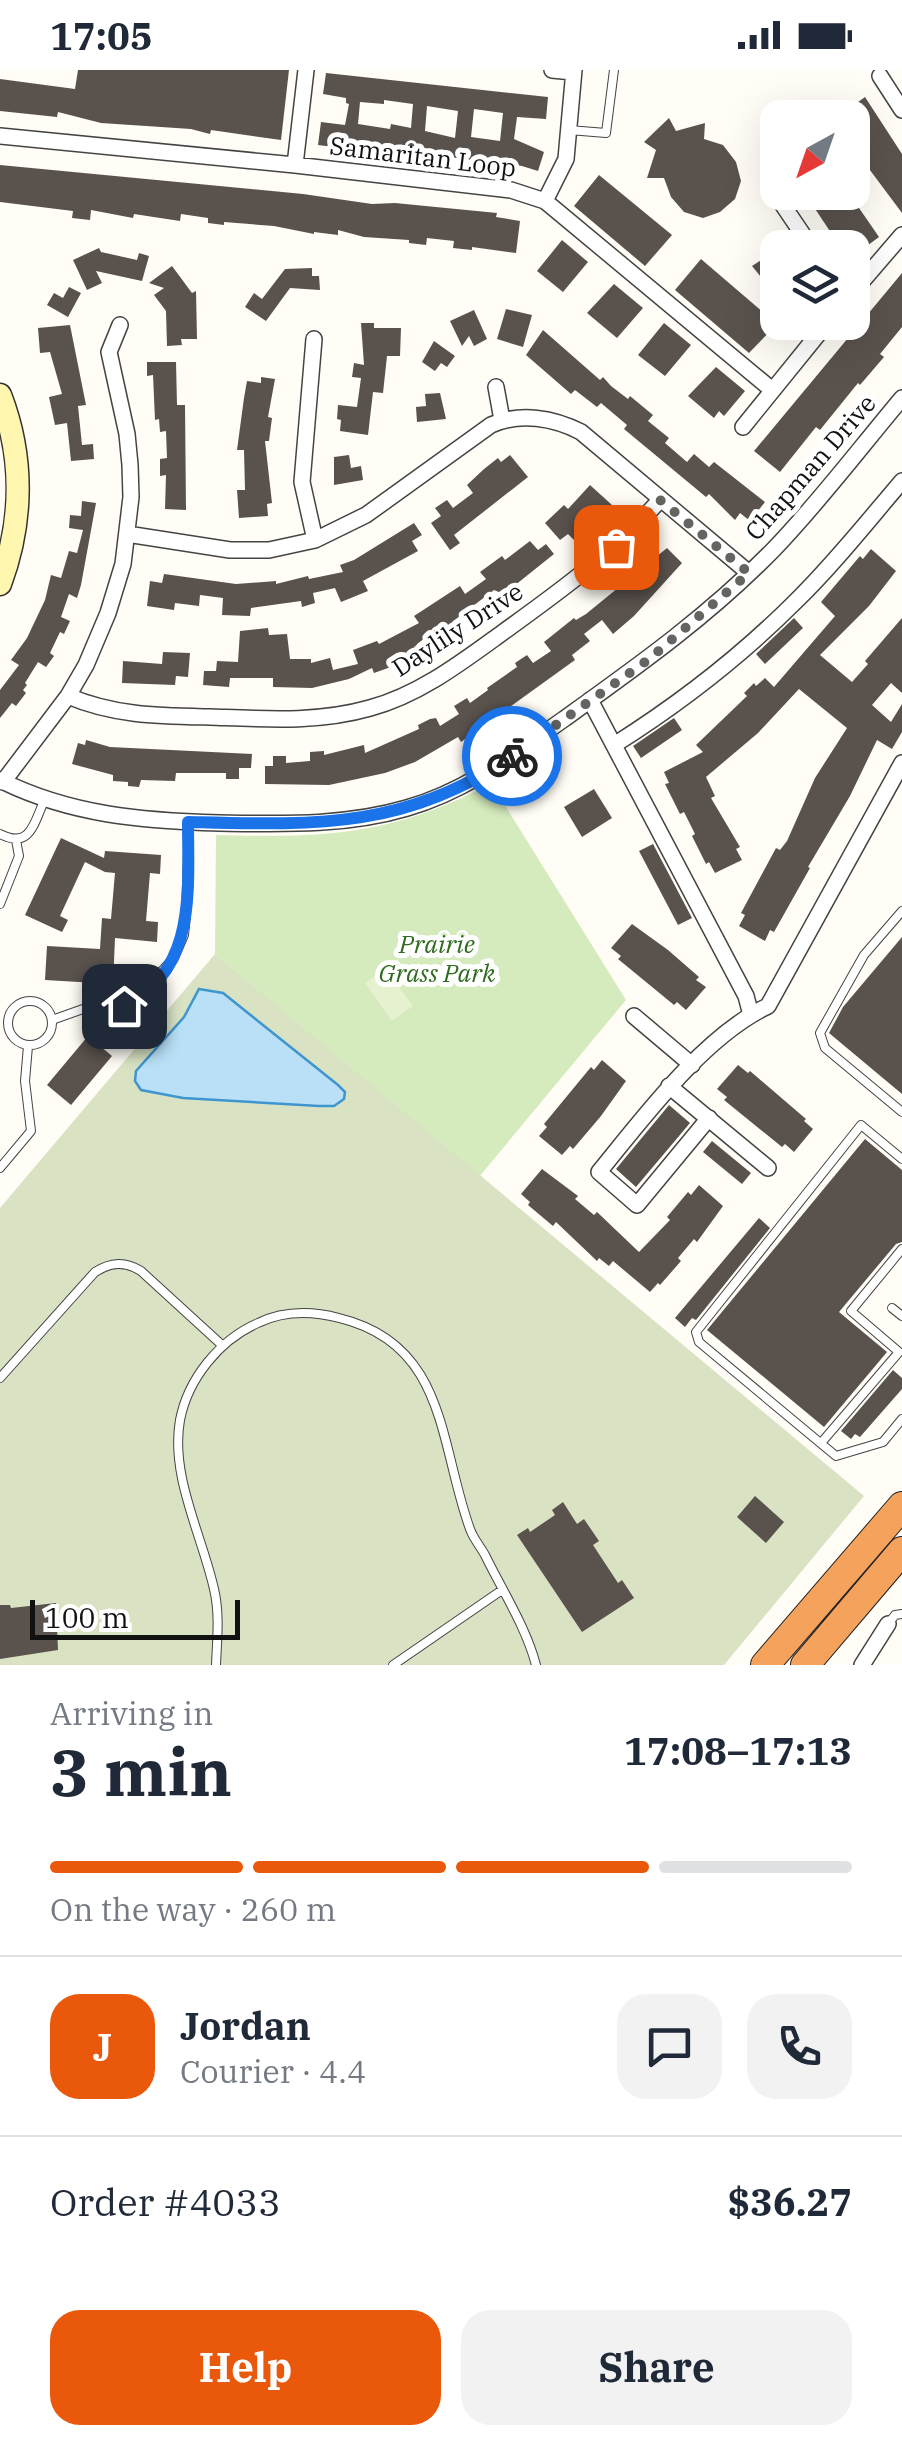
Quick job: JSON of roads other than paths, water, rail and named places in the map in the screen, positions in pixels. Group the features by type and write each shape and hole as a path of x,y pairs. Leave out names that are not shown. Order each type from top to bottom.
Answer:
{"highway":[{"path":"765,1665 902,1506"},
{"path":"805,1665 900,1556"}],"main road":[{"path":"0,395 18,474 15,530 0,584"}],"street":[{"path":"294,164 306,70"},
{"path":"545,201 566,159 573,71 552,70"},
{"path":"880,76 902,110"},
{"name":"Samaritan Loop","path":"0,136 294,164 510,190 545,201 772,389"},
{"path":"870,272 902,235"},
{"path":"2,781 68,696 86,665 123,564 131,497 126,434 109,352 120,325"},
{"path":"314,339 302,482 315,540"},
{"path":"744,427 813,340"},
{"path":"496,387 502,420"},
{"name":"Chapman Drive","path":"2,781 45,799 114,817 188,822 322,823 410,807 479,777 678,636 776,547 902,398"},
{"path":"127,534 230,550 269,550 315,540 366,515 480,432 502,420 530,418 568,425 594,443 749,573"},
{"path":"614,745 700,686 771,625 902,481"},
{"name":"Daylily Drive","path":"68,696 110,711 148,716 294,720 376,707 440,676 580,577 616,547 660,500"},
{"path":"590,700 746,996 750,1014"},
{"path":"709,1118 637,1205 598,1172 669,1086 750,1014 768,1006 902,762"},
{"path":"634,1016 692,1065"},
{"path":"669,1086 768,1168"},
{"path":"862,1665 895,1619"}],"lane":[{"path":"568,130 606,134 614,70"},
{"path":"16,840 30,832 45,799"},
{"path":"52,1020 83,1009 124,1006 134,1001 174,958 184,935 186,916 188,822"},
{"path":"0,834 16,840"},
{"path":"0,904 18,856 16,840"},
{"path":"902,910 864,955 820,1033 825,1048 902,1112"},
{"path":"27,1001 40,1003 52,1020 46,1040 28,1046 13,1038 8,1026 10,1012 27,1001"},
{"path":"0,1168 31,1131 25,1081 28,1046"},
{"path":"902,1158 861,1124 696,1332 699,1342 836,1456 883,1442 902,1419"},
{"path":"821,1443 899,1352 850,1311 902,1249"},
{"path":"0,1378 95,1272 110,1263 141,1271 223,1346"},
{"path":"892,1308 902,1316"},
{"path":"216,1665 215,1592 182,1474 178,1439 185,1401 202,1371 223,1346 262,1321 308,1313 354,1322 395,1345 415,1364 429,1386 471,1532 536,1665"},
{"path":"394,1665 502,1590"}],"water":[{"path":"199,989 223,993 338,1085 345,1092 344,1099 334,1106 319,1106 183,1098 141,1090 135,1081 136,1071 184,1017"}],"park label":[{"name":"Prairie Grass Park","path":"437,958"}]}
